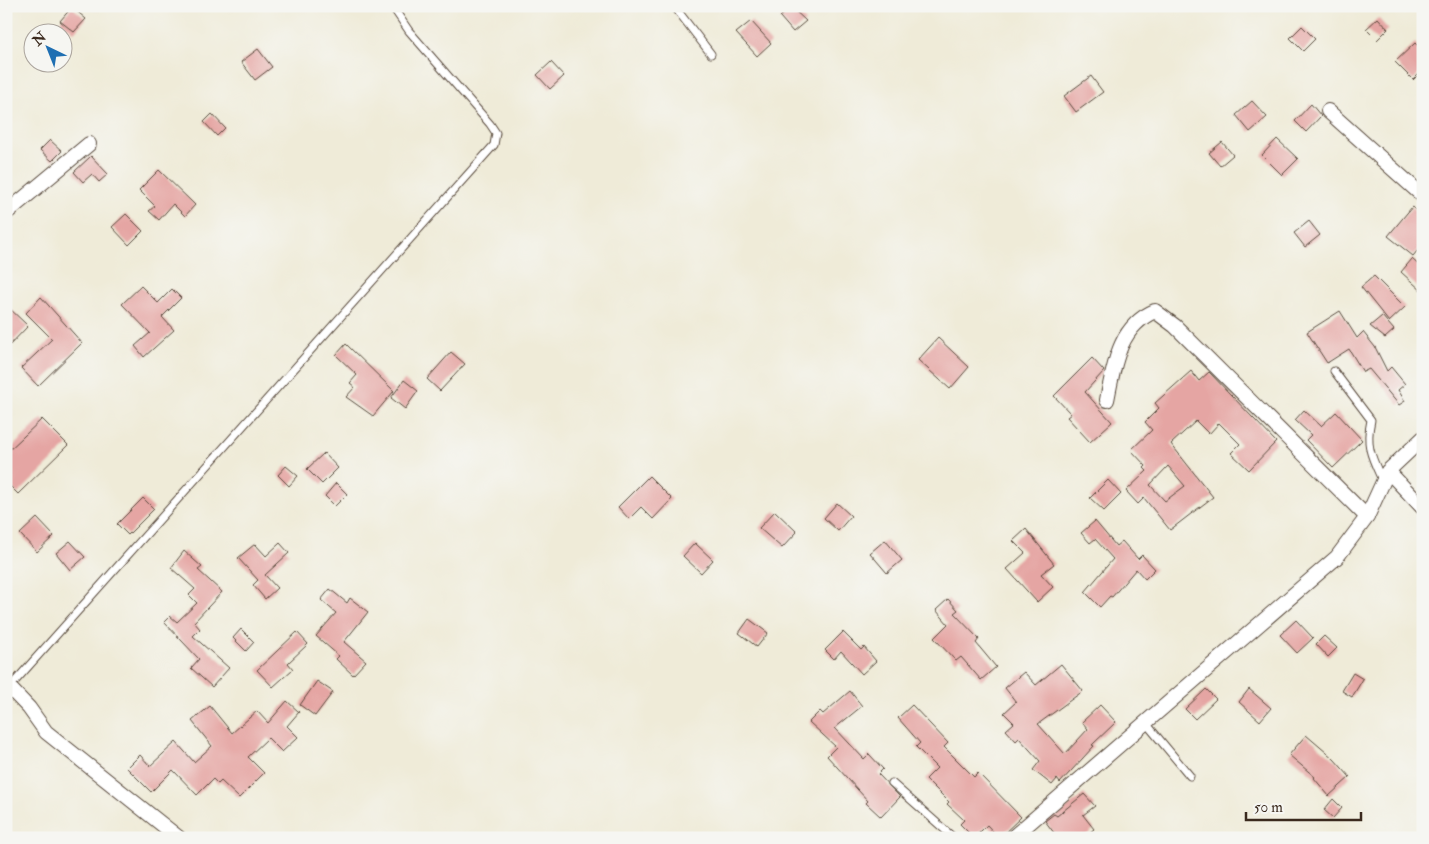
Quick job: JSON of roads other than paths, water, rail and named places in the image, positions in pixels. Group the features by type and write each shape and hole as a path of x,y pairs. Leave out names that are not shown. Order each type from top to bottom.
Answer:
{"street":[{"path":"1328,111 1423,196"},
{"path":"6,213 89,144"},
{"path":"1107,400 1118,349 1132,328 1143,316 1155,312 1174,326 1367,517"},
{"path":"1012,838 1337,557 1367,517 1385,477 1423,438"},
{"path":"1385,477 1423,508"},
{"path":"8,686 29,708 46,732 179,838"}],"lane":[{"path":"8,686 494,146 496,133 490,124 409,31 392,6"},
{"path":"674,6 711,54"},
{"path":"1334,371 1370,420 1367,438 1370,454 1385,477"},
{"path":"1145,722 1190,776"},
{"path":"892,783 954,838"}]}
